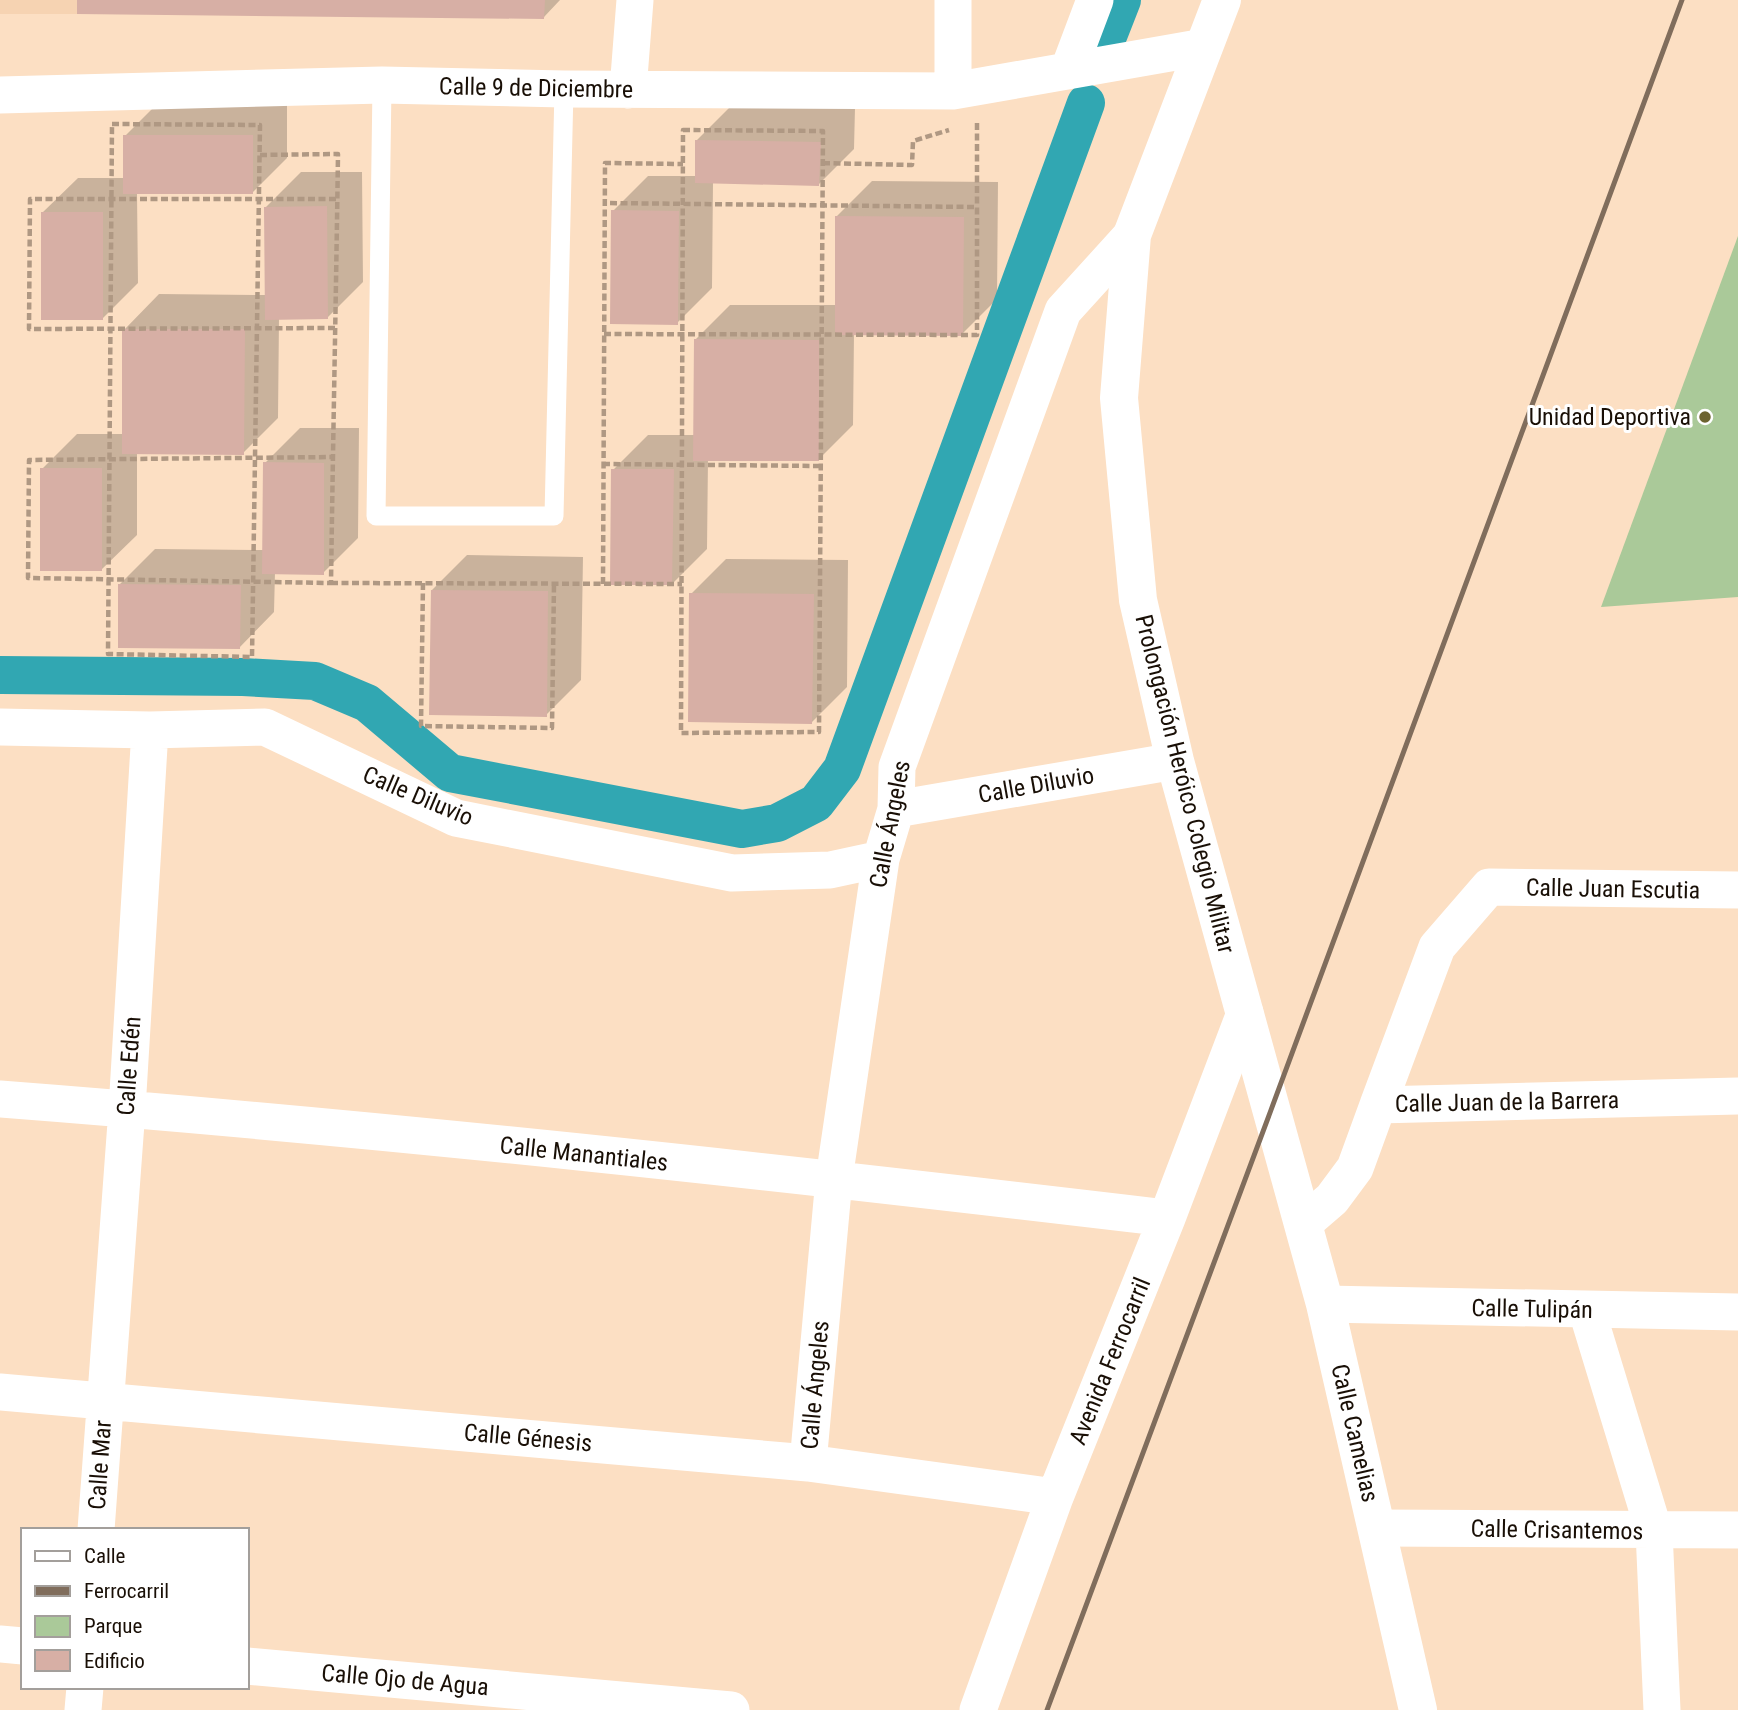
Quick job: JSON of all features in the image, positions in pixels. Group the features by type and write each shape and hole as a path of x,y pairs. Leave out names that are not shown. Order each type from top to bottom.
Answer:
{"street":[{"path":"628,90 635,0"},
{"path":"953,0 953,91"},
{"path":"1069,69 1095,0"},
{"name":"Prolongación Heróico Colegio Militar","path":"1222,0 1132,234 1119,398 1138,600 1175,761 1285,1158"},
{"name":"Calle 9 de Diciembre","path":"0,95 382,86 953,91 1204,47"},
{"name":"Calle Ángeles","path":"808,1463 834,1178 881,859 896,809 897,767 1063,311 1132,234"},
{"name":"Calle Diluvio","path":"0,727 150,730 265,727 456,818 732,873 830,870 881,859"},
{"name":"Calle Edén","path":"104,1401 127,1109 150,730"},
{"name":"Calle Diluvio","path":"896,809 1175,761"},
{"name":"Calle Juan Escutia","path":"1378,1105 1437,947 1489,887 1738,890"},
{"name":"Avenida Ferrocarril","path":"978,1710 1055,1497 1167,1218 1245,1013"},
{"name":"Calle Juan de la Barrera","path":"1303,1224 1332,1199 1354,1168 1378,1105 1738,1096"},
{"name":"Calle Manantiales","path":"0,1099 834,1178 1167,1218"},
{"name":"Calle Camelias","path":"1285,1158 1325,1304 1418,1710"},
{"name":"Calle Tulipán","path":"1325,1304 1738,1312"},
{"path":"1587,1311 1654,1531 1662,1710"},
{"name":"Calle Génesis","path":"0,1392 808,1463 1055,1497"},
{"name":"Calle Mar","path":"96,1528 104,1401"},
{"name":"Calle Crisantemos","path":"1377,1528 1738,1530"},
{"path":"0,1644 21,1646"},
{"name":"Calle Ojo de Agua","path":"248,1666 730,1710"},
{"path":"83,1710 85,1689"}],"lane":[{"path":"382,86 376,516 554,516 564,89"}],"path":[{"path":"604,334 977,335 977,121"},
{"path":"112,124 260,125 260,155 252,657 108,654 112,124"},
{"path":"683,131 823,131 822,335 819,732 681,733 683,131"},
{"path":"260,155 338,154 331,583"},
{"path":"603,584 605,163 683,164"},
{"path":"335,328 29,329 30,199 338,199"},
{"path":"605,203 977,206"},
{"path":"333,457 29,460 27,578 331,583 682,584"},
{"path":"603,464 821,466"},
{"path":"423,583 421,726 552,728 554,584"}],"shaded area":[{"path":"0,0 77,0 77,14 0,14"}],"green space":[{"name":"Unidad Deportiva","path":"1738,236 1738,597 1601,607"}],"building":[{"path":"77,0 545,0 544,19 77,14"},
{"path":"123,135 253,135 253,194 123,194"},
{"path":"695,140 821,142 819,186 695,183"},
{"path":"327,206 328,319 265,320 264,207"},
{"path":"611,210 679,211 678,325 610,324"},
{"path":"41,212 103,212 103,320 41,320"},
{"path":"835,216 964,217 963,336 835,335"},
{"path":"122,329 245,329 244,455 122,454"},
{"path":"694,339 819,340 819,461 693,461"},
{"path":"263,462 324,463 324,575 262,574"},
{"path":"40,468 102,468 102,571 40,571"},
{"path":"611,469 674,469 672,585 610,585"},
{"path":"118,584 241,585 240,649 118,648"},
{"path":"431,590 548,591 547,717 429,715"},
{"path":"689,593 814,594 812,724 688,722"}],"waterway":[{"path":"1104,46 1122,0"},
{"path":"0,675 243,677 315,681 367,703 450,773 742,829 777,823 816,803 842,769 1086,103"}],"railway":[{"path":"1047,1710 1682,0"}],"place":[{"name":"Unidad Deportiva","path":"1705,417"}]}
